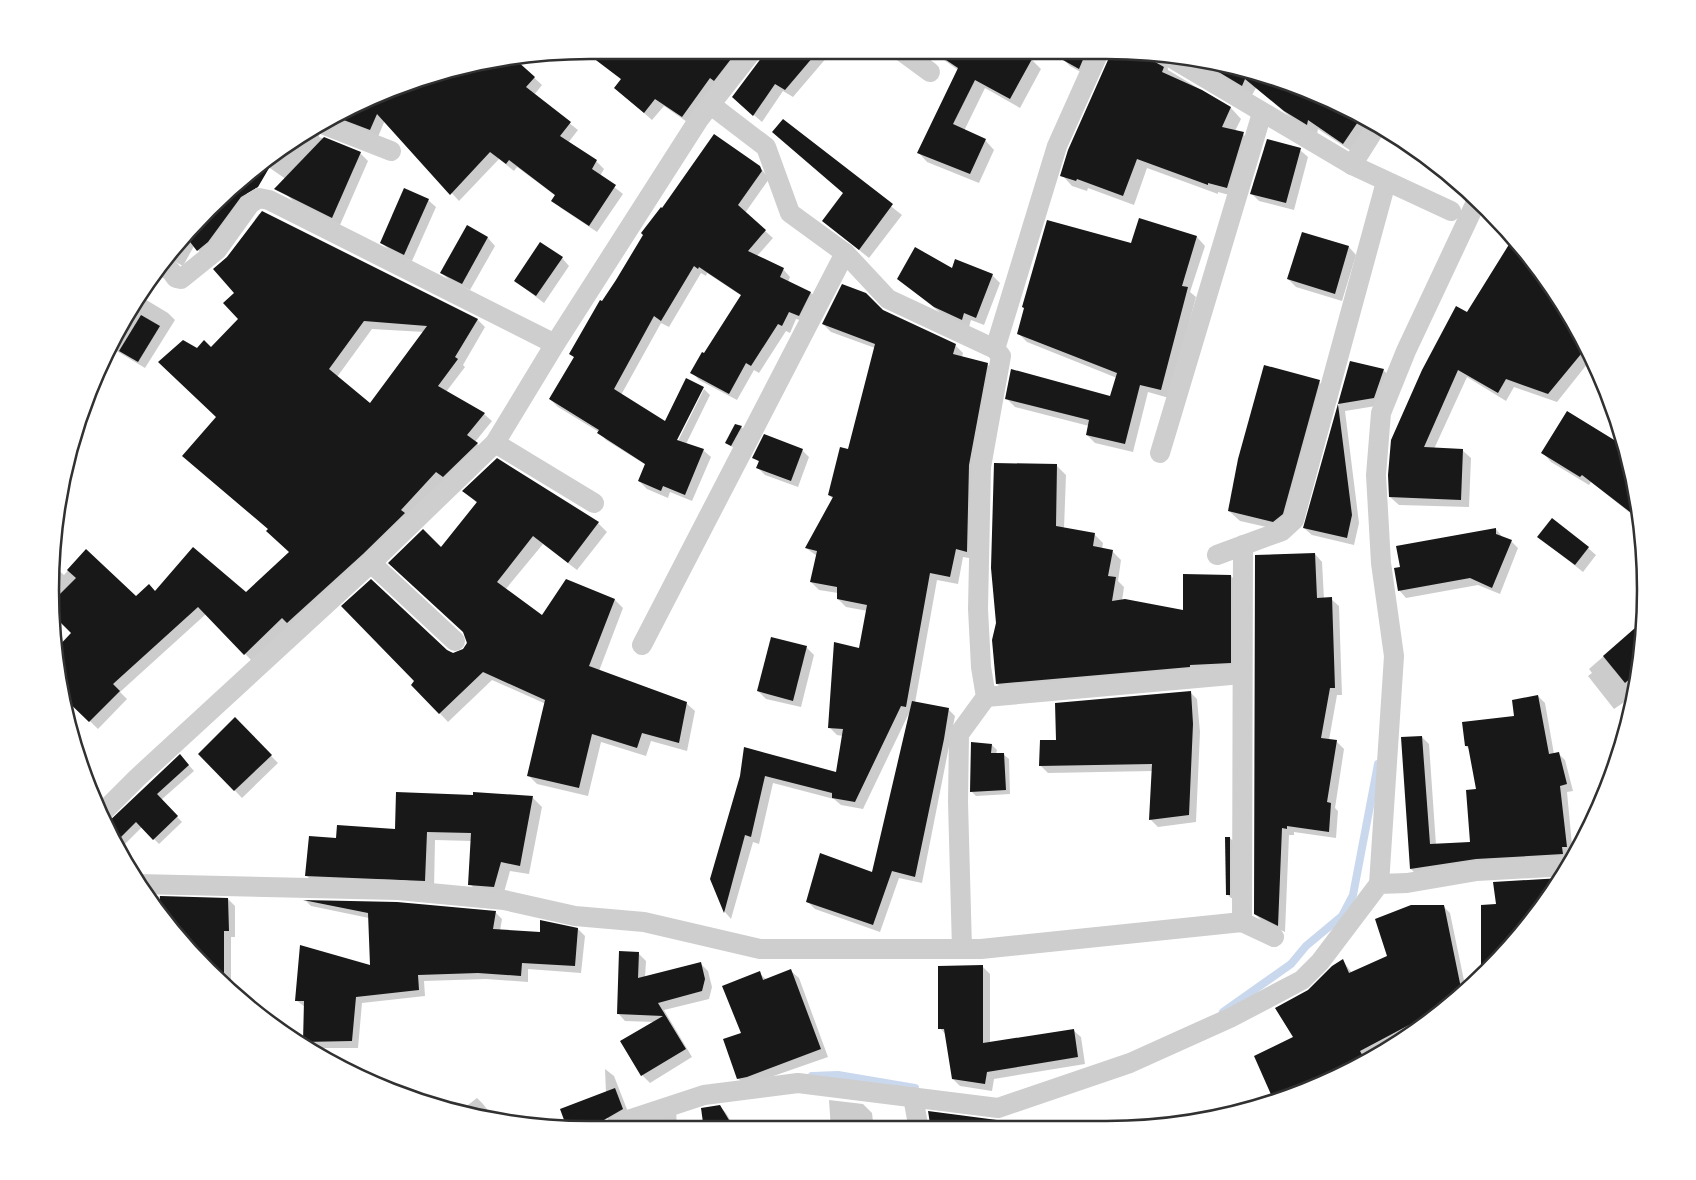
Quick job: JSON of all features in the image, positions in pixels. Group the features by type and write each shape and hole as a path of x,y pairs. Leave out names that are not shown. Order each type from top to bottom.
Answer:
{"street":[{"path":"106,809 371,563 495,443 555,344 699,119 746,59"},
{"path":"912,59 930,72"},
{"path":"995,349 1057,146 1096,59"},
{"path":"1206,68 1262,113 1352,165 1451,211"},
{"path":"711,105 766,147 790,212 845,253 888,299 995,349 1001,356 981,467 978,609 981,668 986,697 959,734 958,802 962,949"},
{"path":"1160,454 1262,113"},
{"path":"330,127 391,151"},
{"path":"1352,165 1374,131"},
{"path":"1217,555 1282,531 1294,520 1386,182"},
{"path":"167,269 176,278 181,279 216,250 250,204 259,198 269,200 555,344"},
{"path":"625,1121 704,1095 798,1083 998,1108 1130,1063 1230,1018 1302,980 1320,962 1379,884 1394,656 1381,562 1376,475 1381,413 1406,351 1474,207"},
{"path":"642,645 845,253"},
{"path":"495,443 594,503"},
{"path":"1242,922 1243,545"},
{"path":"371,563 455,640"},
{"path":"986,697 1242,674"},
{"path":"1379,884 1407,883 1477,871 1560,866"},
{"path":"148,884 398,890 485,898 575,916 644,922 760,949 981,949 1242,922 1274,937"},
{"path":"913,1097 917,1121"},
{"path":"666,1108 667,1121"}],"building":[{"path":"595,59 731,59 714,81 710,78 682,117 655,99 644,113 614,88 621,79"},
{"path":"760,59 811,59 785,90 775,84 753,116 732,97"},
{"path":"944,59 1032,59 1010,99 975,80 953,124 986,139 970,174 917,153 958,68"},
{"path":"1061,59 1083,59 1079,69"},
{"path":"1108,59 1153,61 1164,67 1162,72 1202,90 1231,107 1222,127 1244,132 1227,188 1208,183 1208,185 1137,159 1123,196 1077,179 1076,181 1060,176 1068,150"},
{"path":"520,63 535,77 526,87 571,122 560,136 597,160 592,169 616,185 589,226 551,201 555,195 509,160 506,164 490,152 450,195 377,114 370,130 343,120 387,99 419,87 486,69"},
{"path":"1217,71 1277,87 1309,99 1358,123 1343,144 1308,120 1307,125 1284,111 1245,79 1242,86"},
{"path":"783,119 893,204 859,250 822,221 843,193 772,132"},
{"path":"714,134 760,166 762,171 738,205 766,230 748,251 784,268 780,277 811,292 799,316 789,312 782,326 778,324 751,366 746,363 729,394 690,373 741,295 699,267 698,269 694,266 661,321 654,316 614,389 665,421 686,378 704,387 677,440 704,449 685,495 663,486 661,491 638,481 645,464 597,433 599,430 549,399 574,357 569,354 600,300 602,301 616,280 643,235 641,233 662,208"},
{"path":"324,137 361,152 332,218 274,189"},
{"path":"1267,139 1301,148 1286,203 1250,194"},
{"path":"270,167 258,187 241,197 208,242 197,251 190,242 191,240 214,214"},
{"path":"404,188 429,199 404,255 380,243"},
{"path":"262,211 478,319 455,357 458,359 438,386 485,413 467,435 478,443 443,477 436,472 401,510 405,513 363,554 287,623 282,618 244,655 198,607 113,684 120,691 89,722 72,705 69,694 62,643 71,633 60,622 59,595 76,578 67,570 86,549 136,596 149,584 155,591 193,547 246,592 289,552 266,531 268,529 182,456 216,417 158,362 183,340 197,348 204,340 211,347 238,319 223,303 234,293 213,269 227,257","holes":["364,321 427,326 370,403 329,369"]},
{"path":"1139,218 1197,236 1182,286 1188,287 1161,390 1140,385 1125,444 1086,435 1089,420 1005,399 1011,369 1110,396 1117,373 1017,334 1024,308 1022,307 1047,220 1131,243"},
{"path":"467,225 488,237 462,284 440,273"},
{"path":"1302,232 1349,246 1335,294 1287,279"},
{"path":"540,242 563,257 536,296 514,281"},
{"path":"1509,245 1548,295 1581,354 1548,394 1506,379 1498,393 1458,370 1424,447 1463,449 1461,500 1389,497 1388,475 1391,440 1422,370 1456,306 1467,312"},
{"path":"915,247 952,268 955,259 993,274 976,318 964,313 962,320 934,307 897,279"},
{"path":"842,284 866,293 883,310 956,344 953,354 988,363 969,465 967,552 956,549 950,577 930,573 906,707 901,706 855,802 832,798 832,793 765,776 751,837 745,835 724,913 710,879 740,776 744,747 836,772 843,729 828,728 834,642 859,648 867,605 837,599 837,587 810,582 817,551 805,548 833,497 828,495 840,447 848,449 875,344 822,324"},
{"path":"141,315 160,326 138,362 119,351"},
{"path":"1350,361 1384,369 1374,398 1338,404 1352,515 1347,538 1303,528"},
{"path":"1264,365 1320,380 1283,514 1273,522 1228,511 1238,459"},
{"path":"1567,411 1615,441 1632,513 1582,475 1580,477 1541,453"},
{"path":"735,424 742,426 731,446 725,443"},
{"path":"764,434 803,449 791,481 756,468 759,461 752,458"},
{"path":"497,458 599,522 568,563 533,536 497,582 542,615 566,579 615,599 589,666 687,702 679,743 642,733 637,748 592,734 579,788 527,776 545,700 483,672 439,714 411,685 414,681 341,606 371,579 447,650 453,653 463,649 467,643 463,632 388,563 423,529 441,547 477,502 462,491"},
{"path":"994,463 1057,464 1056,526 1095,533 1093,546 1113,550 1108,576 1116,577 1112,601 1125,599 1183,610 1183,574 1231,575 1231,663 1190,665 1190,667 996,684 992,640 996,623 991,568"},
{"path":"1552,518 1589,547 1575,565 1537,537"},
{"path":"1496,528 1496,534 1512,540 1492,588 1470,578 1398,591 1394,568 1400,567 1396,546"},
{"path":"1315,553 1317,598 1332,597 1335,688 1330,688 1321,738 1337,740 1327,802 1331,803 1329,832 1287,826 1287,829 1282,828 1278,926 1254,914 1255,555"},
{"path":"1636,627 1630,679 1625,683 1603,656"},
{"path":"771,637 807,646 793,701 757,691"},
{"path":"1191,691 1193,724 1189,815 1149,820 1152,764 1039,766 1040,740 1056,740 1055,703"},
{"path":"1538,695 1549,754 1559,752 1567,784 1560,786 1567,847 1562,847 1563,854 1476,859 1410,869 1401,737 1422,736 1430,844 1470,842 1466,790 1476,789 1468,746 1465,746 1462,722 1514,716 1512,700"},
{"path":"912,701 949,708 944,739 915,877 892,871 873,925 806,902 820,853 872,872"},
{"path":"235,717 272,755 234,791 198,754"},
{"path":"971,742 992,744 991,753 1004,753 1006,790 970,792"},
{"path":"180,754 189,765 157,794 178,816 153,840 136,822 120,838 111,819"},
{"path":"396,792 473,795 473,792 533,796 520,866 501,862 494,887 468,885 471,833 427,832 425,881 305,876 309,836 336,838 337,825 395,829"},
{"path":"1225,837 1230,837 1230,895 1226,895"},
{"path":"1552,879 1527,913 1481,967 1481,905 1496,904 1493,882"},
{"path":"160,896 228,898 229,931 224,931 224,975 191,940 160,901"},
{"path":"303,900 397,902 496,911 493,929 540,932 540,920 578,928 575,966 522,963 521,976 478,973 418,975 419,990 356,997 352,1041 311,1042 303,1037 304,1001 295,1001 300,945 370,965 368,913"},
{"path":"1411,905 1444,905 1460,985 1409,1026 1360,1051 1362,1055 1309,1081 1271,1095 1254,1056 1293,1037 1275,1008 1308,990 1332,966 1343,959 1349,973 1387,956 1375,919"},
{"path":"619,951 639,952 638,978 701,962 705,979 702,991 658,1003 686,1049 641,1076 620,1041 663,1016 617,1014"},
{"path":"983,965 983,1043 1074,1029 1078,1057 987,1072 985,1084 952,1079 944,1029 938,1029 938,966"},
{"path":"791,969 821,1049 737,1079 723,1039 741,1033 722,986 760,971 763,980"},
{"path":"615,1088 623,1109 603,1121 590,1121 564,1120 560,1109"},
{"path":"720,1105 730,1121 703,1121 701,1108"},
{"path":"928,1111 997,1120 997,1121 930,1121"}],"waterway":[{"path":"1223,1012 1291,964 1306,946 1342,916 1353,895 1378,764"},
{"path":"812,1076 838,1075 915,1088"}]}
